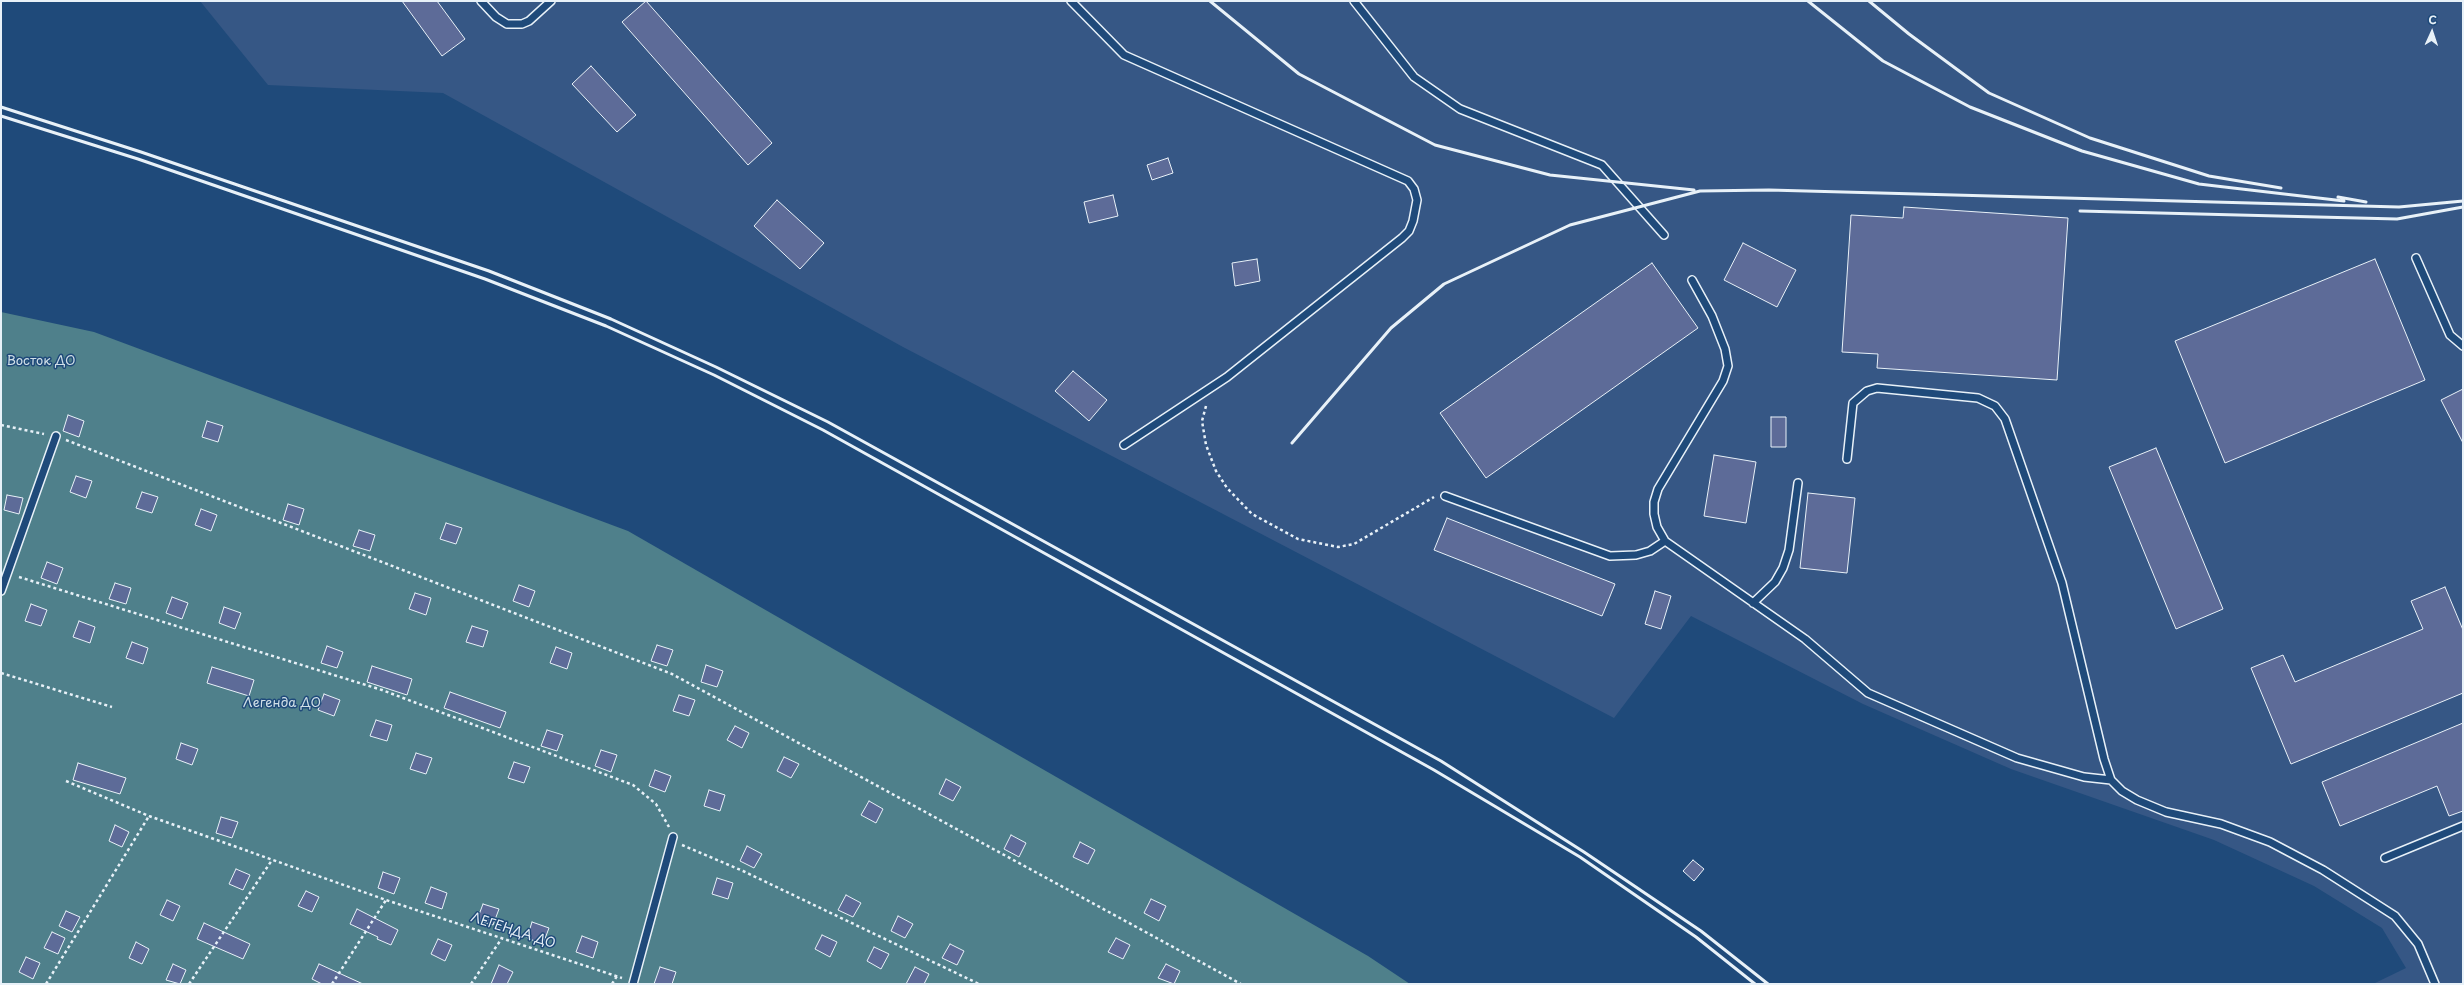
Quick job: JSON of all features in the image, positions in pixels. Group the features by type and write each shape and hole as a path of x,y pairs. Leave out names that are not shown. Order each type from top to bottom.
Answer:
{"lane":[{"path":"481,1 496,17 507,24 522,24 529,21 551,1"},
{"path":"1070,1 1124,54 1408,181 1414,189 1417,200 1413,221 1409,231 1402,238 1227,377 1124,445"},
{"path":"1354,1 1414,77 1460,109 1602,165 1664,235"},
{"path":"2416,258 2450,335 2463,346"},
{"path":"1692,280 1712,316 1725,349 1728,366 1723,381 1658,489 1654,502 1654,514 1657,527 1665,541 1804,639 1868,693 2016,758 2084,777 2111,780"},
{"path":"1847,459 1853,403 1867,391 1877,388 1978,398 1988,401 2000,411 2005,419 2062,583 2104,759 2111,780 2122,791 2137,800 2166,812 2221,824 2270,842 2324,870 2395,916 2418,944 2435,984"},
{"path":"1,591 56,436"},
{"path":"1753,603 1775,582 1783,568 1789,550 1798,483"},
{"path":"1445,496 1610,556 1636,555 1650,551 1665,541"},
{"path":"2385,858 2463,826"},
{"path":"633,983 673,837"}],"path":[{"path":"1207,402 1202,421 1204,439 1213,465 1227,488 1252,514 1298,539 1338,547 1354,544 1430,498 1445,496"},
{"path":"1,425 56,436 672,674 1241,984"},
{"path":"8,573 382,690 634,785 656,804 673,837 683,846 743,871 980,984"},
{"path":"1,673 112,707"},
{"name":"ЛЕГЕНДА ДО","path":"66,782 149,816 272,860 386,900 617,976 633,983"},
{"path":"46,984 149,816"},
{"path":"189,984 272,860"},
{"path":"332,984 386,900"},
{"path":"471,984 502,938"},
{"path":"612,984 617,976"}],"shaded area":[{"path":"200,1 2463,1 2463,984 2373,984 2406,968 2382,928 2314,886 2214,840 2011,769 1863,704 1691,616 1614,718 903,347 443,93 268,85"}],"green space":[{"name":"Легенда ДО","path":"1,312 94,332 628,531 1368,956 1410,984 1,984"}],"building":[{"path":"402,1 437,1 465,39 442,56"},
{"path":"646,1 772,143 748,165 622,22"},
{"path":"591,66 636,115 617,132 572,84"},
{"path":"1168,158 1173,173 1152,180 1147,165"},
{"path":"1113,195 1118,216 1089,223 1084,202"},
{"path":"777,200 824,243 800,269 754,226"},
{"path":"1904,207 2068,218 2057,380 1877,368 1878,354 1842,352 1851,215 1903,218"},
{"path":"1743,243 1796,270 1777,307 1724,280"},
{"path":"1257,259 1260,281 1235,286 1232,263"},
{"path":"2375,259 2425,380 2225,463 2175,341"},
{"path":"1652,263 1698,328 1486,478 1440,413"},
{"path":"1073,371 1107,400 1089,421 1055,391"},
{"path":"2463,389 2463,443 2441,400"},
{"path":"68,415 84,421 79,437 63,431"},
{"path":"1771,417 1786,417 1786,447 1771,447"},
{"path":"207,421 223,426 218,442 202,437"},
{"path":"2156,448 2223,609 2176,629 2109,467"},
{"path":"1714,455 1756,462 1746,523 1704,516"},
{"path":"76,476 92,481 86,498 70,492"},
{"path":"142,492 158,497 152,513 136,508"},
{"path":"1808,493 1855,498 1847,573 1800,568"},
{"path":"7,495 23,498 19,514 4,510"},
{"path":"288,504 304,509 299,525 283,520"},
{"path":"201,509 217,515 211,531 195,525"},
{"path":"1447,518 1615,584 1602,616 1434,550"},
{"path":"446,523 462,528 456,544 440,539"},
{"path":"359,530 375,535 370,551 353,546"},
{"path":"47,562 63,568 57,584 41,578"},
{"path":"115,583 131,588 126,604 109,599"},
{"path":"519,585 535,591 529,607 513,601"},
{"path":"2445,587 2463,630 2463,693 2291,764 2251,668 2283,655 2295,682 2423,629 2411,601"},
{"path":"1655,591 1671,596 1661,629 1645,624"},
{"path":"415,593 431,598 426,615 409,609"},
{"path":"172,597 188,603 182,619 166,613"},
{"path":"31,604 47,610 41,626 25,621"},
{"path":"224,607 241,613 235,629 219,623"},
{"path":"79,621 95,627 90,643 73,637"},
{"path":"472,626 488,631 483,647 466,642"},
{"path":"132,642 148,648 143,664 126,658"},
{"path":"657,645 673,650 667,666 651,661"},
{"path":"327,646 343,652 337,668 321,663"},
{"path":"556,647 572,653 567,669 550,663"},
{"path":"706,665 723,671 717,687 701,682"},
{"path":"372,666 412,679 407,695 367,682"},
{"path":"212,667 254,680 249,696 207,683"},
{"path":"450,692 506,712 500,728 444,708"},
{"path":"324,694 340,700 334,716 318,710"},
{"path":"679,695 695,700 689,716 673,711"},
{"path":"376,720 392,725 387,741 370,736"},
{"path":"2463,723 2463,811 2449,816 2437,786 2340,826 2322,782"},
{"path":"735,726 749,733 742,748 727,740"},
{"path":"547,730 563,735 557,751 541,746"},
{"path":"181,743 198,749 192,765 176,759"},
{"path":"601,750 617,755 611,772 595,766"},
{"path":"416,753 432,758 426,774 410,769"},
{"path":"784,757 799,764 791,778 777,771"},
{"path":"514,762 530,767 524,783 508,778"},
{"path":"78,763 126,778 120,794 73,780"},
{"path":"655,770 671,776 665,792 649,786"},
{"path":"946,779 961,787 953,801 939,794"},
{"path":"709,790 725,795 720,811 704,806"},
{"path":"869,801 883,809 876,823 861,815"},
{"path":"221,817 238,822 232,838 216,833"},
{"path":"115,825 129,832 122,847 109,841"},
{"path":"1011,835 1026,843 1019,857 1004,849"},
{"path":"1080,842 1095,850 1088,864 1073,857"},
{"path":"747,846 762,854 754,868 740,861"},
{"path":"1693,860 1704,869 1694,881 1683,871"},
{"path":"236,869 250,875 243,890 229,884"},
{"path":"383,872 400,878 394,894 378,888"},
{"path":"717,878 733,883 728,899 712,894"},
{"path":"431,887 447,893 442,909 425,903"},
{"path":"306,891 319,897 312,912 298,906"},
{"path":"846,895 861,903 853,917 838,910"},
{"path":"1151,899 1166,906 1159,921 1144,913"},
{"path":"167,900 180,906 173,921 160,915"},
{"path":"483,904 499,909 493,925 477,920"},
{"path":"357,909 398,930 391,945 350,924"},
{"path":"66,911 80,917 72,932 59,926"},
{"path":"898,916 913,924 905,938 891,931"},
{"path":"532,922 549,928 543,944 527,938"},
{"path":"204,923 250,944 243,959 197,939"},
{"path":"52,932 65,938 58,954 44,948"},
{"path":"822,935 837,942 830,957 815,949"},
{"path":"582,936 598,942 593,958 576,952"},
{"path":"1116,938 1130,945 1123,959 1108,952"},
{"path":"438,939 452,945 445,961 431,954"},
{"path":"136,942 149,949 142,964 129,958"},
{"path":"950,944 964,951 957,965 942,958"},
{"path":"874,947 889,954 881,969 867,961"},
{"path":"26,957 40,963 33,979 19,972"},
{"path":"173,964 186,970 180,984 166,980"},
{"path":"319,964 363,984 322,984 312,979"},
{"path":"1166,964 1180,971 1174,984 1158,978"},
{"path":"499,965 513,972 507,984 491,984"},
{"path":"660,967 676,972 672,984 654,984"},
{"path":"915,967 929,974 924,984 906,984"}],"railway":[{"path":"1210,1 1299,74 1435,145 1550,175 1694,190"},
{"path":"1808,1 1883,61 1970,107 2082,151 2199,184 2344,201"},
{"path":"1869,1 1909,34 1989,93 2090,138 2209,176 2281,188"},
{"path":"1,107 141,152 489,271 611,319 716,367 828,422 1441,761 1584,852 1701,931 1768,984"},
{"path":"1,116 138,159 485,279 606,326 714,375 823,430 1434,770 1580,857 1696,937 1755,984"},
{"path":"1292,443 1391,328 1444,284 1570,225 1700,191 1769,190 2399,207 2463,201"},
{"path":"2338,197 2366,202"},
{"path":"2080,211 2397,219 2463,207"}],"park label":[{"name":"Восток ДО","path":"41,361"}]}
